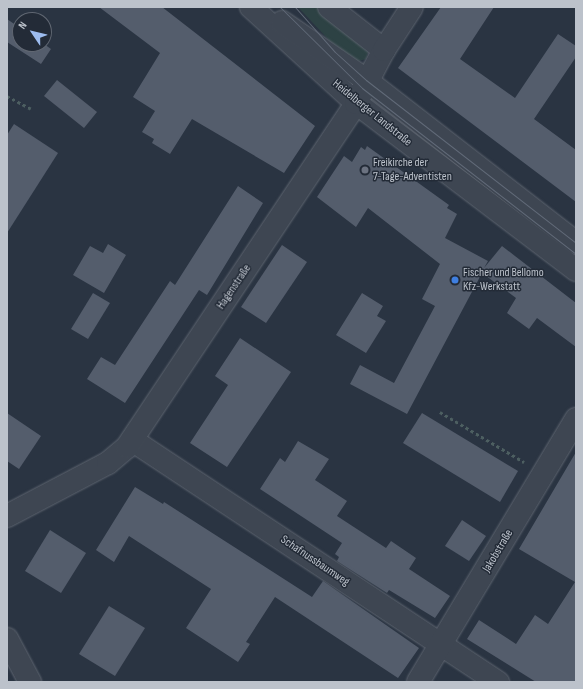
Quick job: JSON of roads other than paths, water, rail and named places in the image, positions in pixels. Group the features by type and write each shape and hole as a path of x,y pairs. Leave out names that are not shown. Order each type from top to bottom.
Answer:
{"street":[{"name":"Heidelberger Landstraße","path":"251,7 356,103 576,270"},
{"name":"Heidelberger Landstraße","path":"256,7 311,40 366,80 576,244"},
{"path":"329,7 384,50"},
{"name":"Hagenstraße","path":"7,516 115,459 132,440 356,103 366,80 412,7"},
{"name":"Jakobstraße","path":"418,682 576,419"},
{"name":"Schafnussbaumweg","path":"132,440 498,682"},
{"path":"7,639 30,682"}],"tram line":[{"path":"280,7 362,88 576,254"},
{"path":"295,7 335,52 366,80 576,243"}],"place":[{"name":"Freikirche der 7-Tage-Adventisten","path":"365,170"},
{"name":"Fischer und Bellomo Kfz-Werkstatt","path":"455,280"}]}
